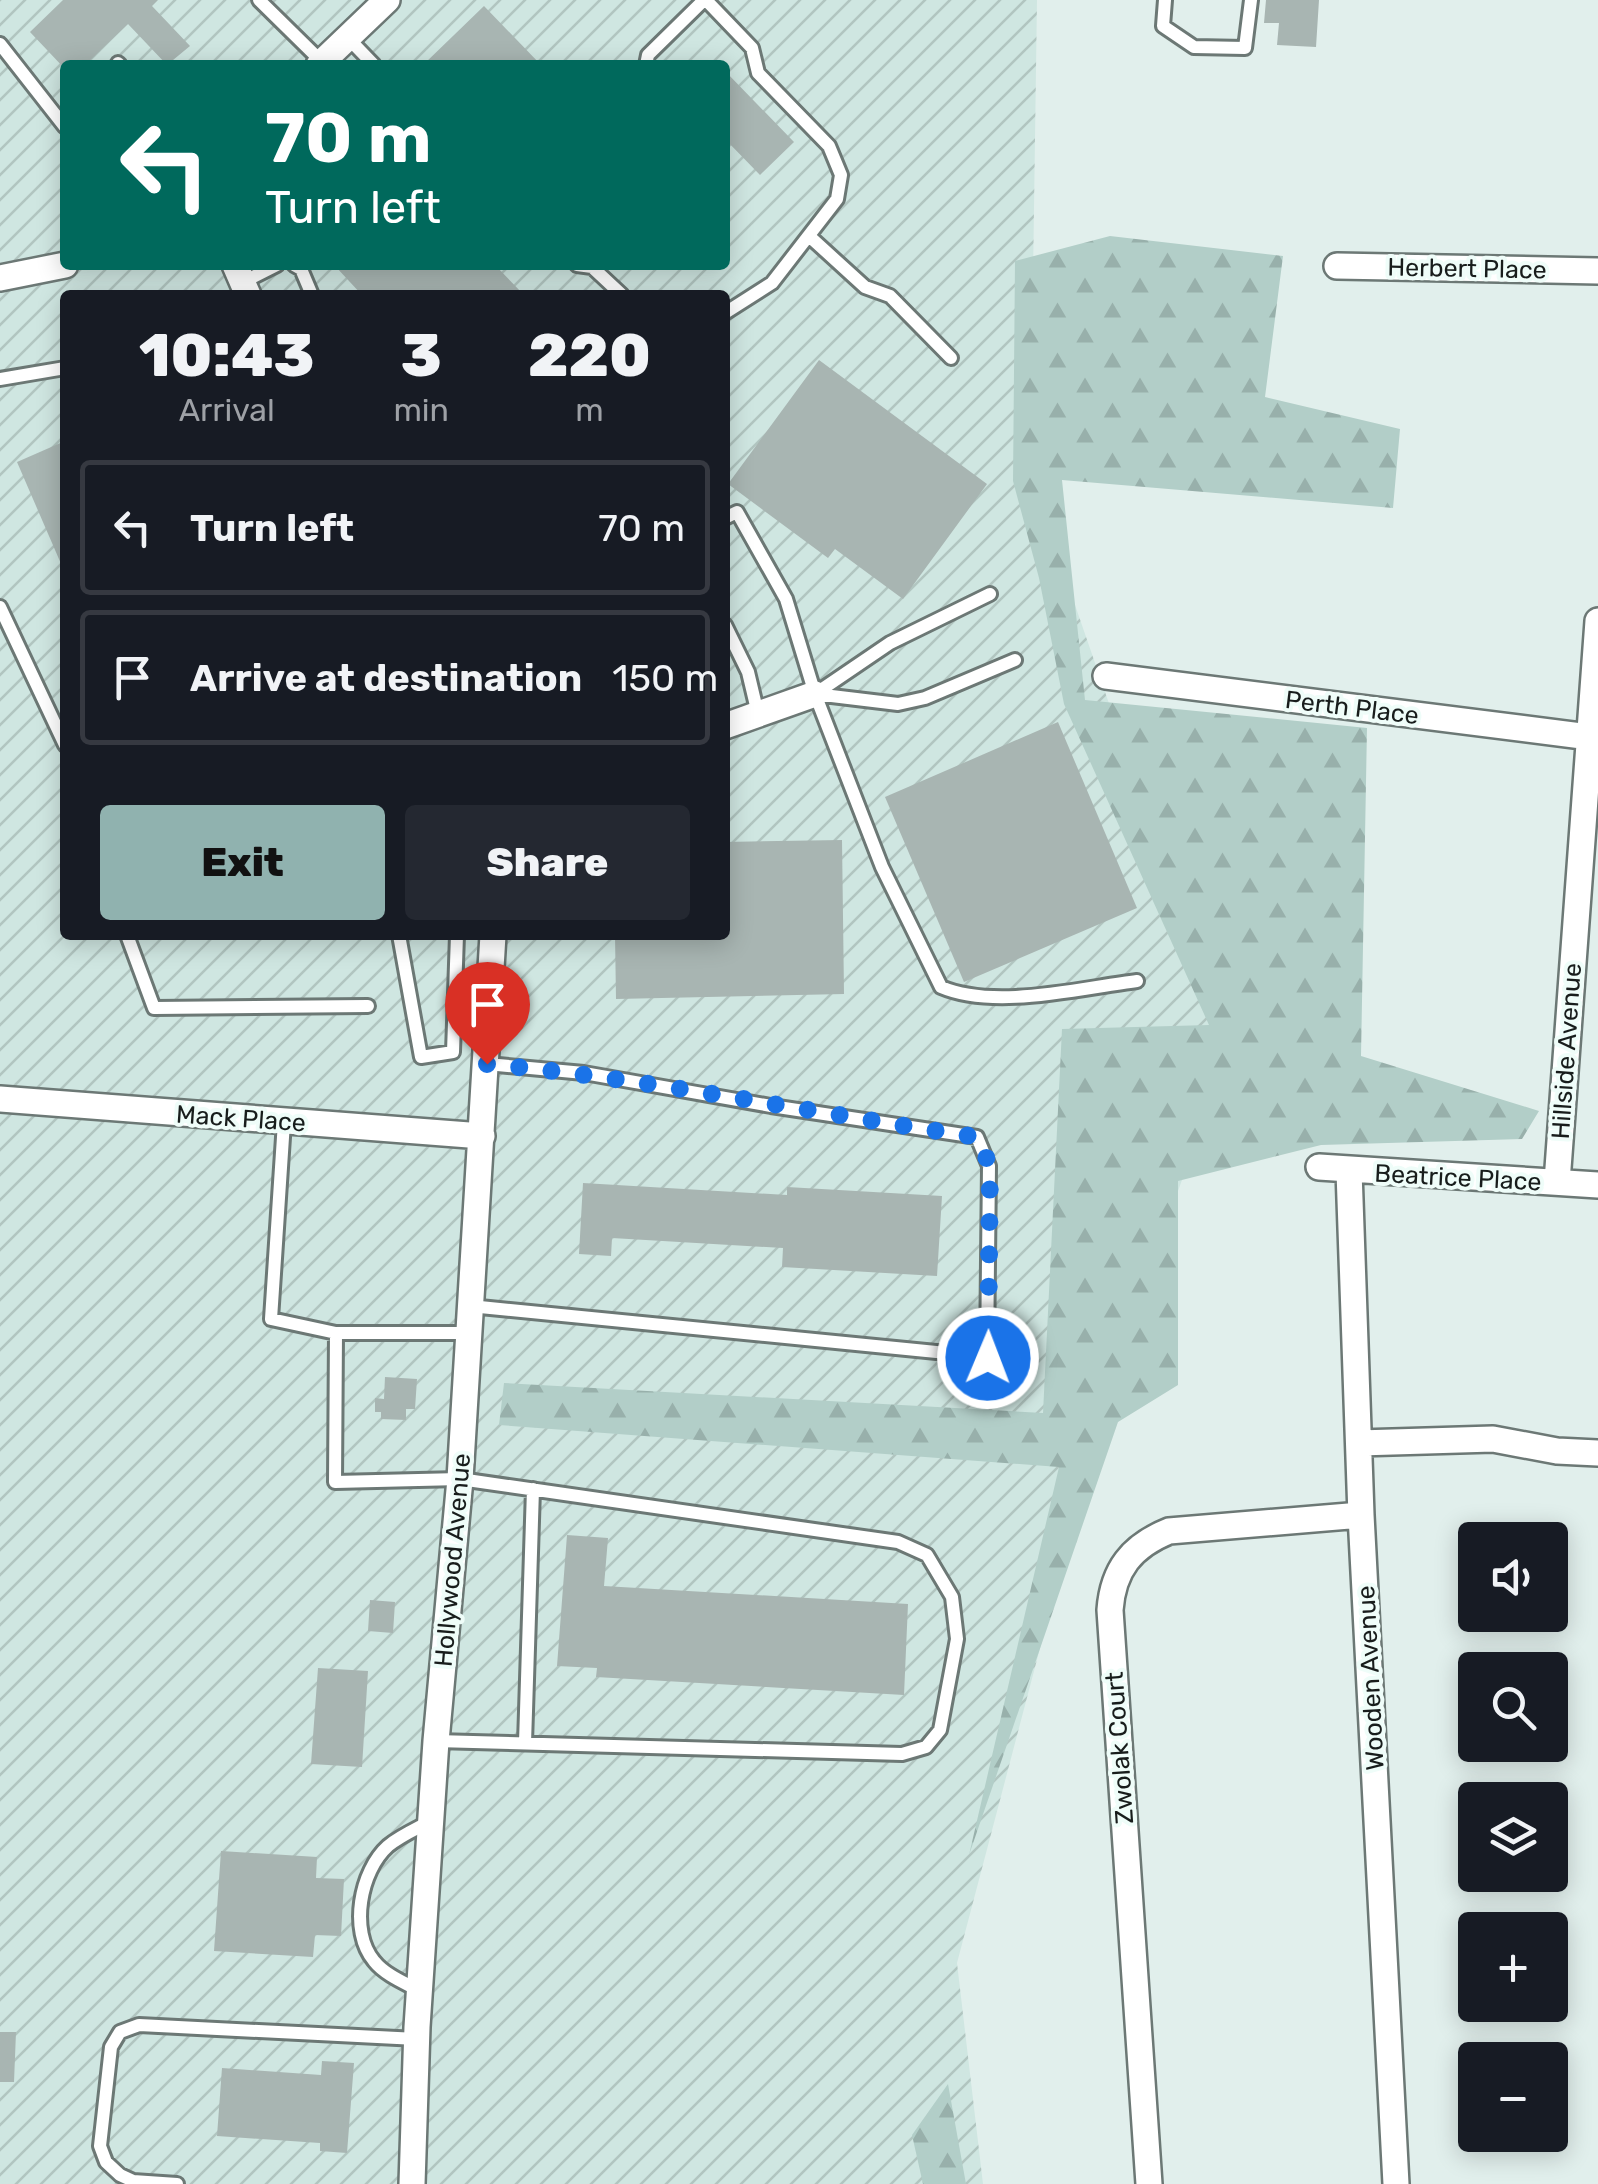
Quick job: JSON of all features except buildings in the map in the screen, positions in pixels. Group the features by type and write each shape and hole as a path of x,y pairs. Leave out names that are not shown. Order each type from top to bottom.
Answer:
{"street":[{"path":"324,60 387,0"},
{"path":"0,278 60,266"},
{"name":"Herbert Place","path":"1337,266 1598,271"},
{"name":"Hillside Avenue","path":"1557,1182 1593,738 1598,620"},
{"name":"Perth Place","path":"1106,676 1593,738"},
{"path":"730,724 815,694"},
{"name":"Hollywood Avenue","path":"412,2184 436,1741 460,1479 493,940"},
{"name":"Mack Place","path":"0,1099 482,1136"},
{"name":"Beatrice Place","path":"1318,1168 1598,1185"},
{"name":"Wooden Avenue","path":"1349,1171 1361,1516 1396,2184"},
{"path":"1359,1444 1493,1439 1598,1453"},
{"name":"Zwolak Court","path":"1149,2184 1110,1610 1115,1578 1146,1540 1169,1531 1361,1516"}],"lane":[{"path":"260,0 316,60"},
{"path":"647,60 648,54 705,0 752,48 758,72 829,146 841,175 837,199 772,283 730,309"},
{"path":"1165,0 1163,26 1194,47 1245,48 1250,0"},
{"path":"348,38 369,60"},
{"path":"0,44 60,120"},
{"path":"808,236 865,287 890,296 951,358"},
{"path":"242,281 266,270"},
{"path":"595,270 617,290"},
{"path":"0,379 60,369"},
{"path":"730,516 737,512 786,599 815,694 882,867 941,987 957,994 1006,997 1136,980"},
{"path":"815,694 890,643 990,594"},
{"path":"0,608 60,734"},
{"path":"730,635 748,672 758,714"},
{"path":"815,694 898,704 926,698 1015,660"},
{"path":"129,940 154,1008 368,1006"},
{"path":"400,940 421,1057 454,1052 457,940"},
{"path":"470,1306 988,1358 990,1166 977,1137 584,1072 487,1064"},
{"path":"284,1122 271,1319 336,1333 468,1333"},
{"path":"336,1333 336,1482 460,1479 898,1542 927,1555 952,1597 958,1639 940,1730 926,1747 902,1754 436,1741"},
{"path":"525,1744 533,1489"},
{"path":"420,1991 372,1960 362,1930 359,1901 386,1847 431,1820"},
{"path":"178,2184 133,2181 106,2162 100,2146 110,2047 120,2032 139,2025 417,2040"}],"shaded area":[{"path":"0,0 1037,0 1032,348 1036,492 1229,1051 1115,1364 957,1963 983,2184 0,2184"}],"green space":[{"path":"1110,236 1283,256 1265,397 1400,429 1393,508 1062,480 1085,700 1367,728 1361,1056 1539,1111 1522,1139 1321,1145 1178,1181 1178,1385 1118,1422 969,1855 1059,1467 499,1425 504,1383 1043,1413 1062,1029 1209,1025 1064,704 1039,578 1013,481 1015,261"},
{"path":"948,2084 966,2184 923,2184 912,2135"}],"route":[{"path":"487,1064 584,1072 977,1137 990,1166 988,1358"}]}
